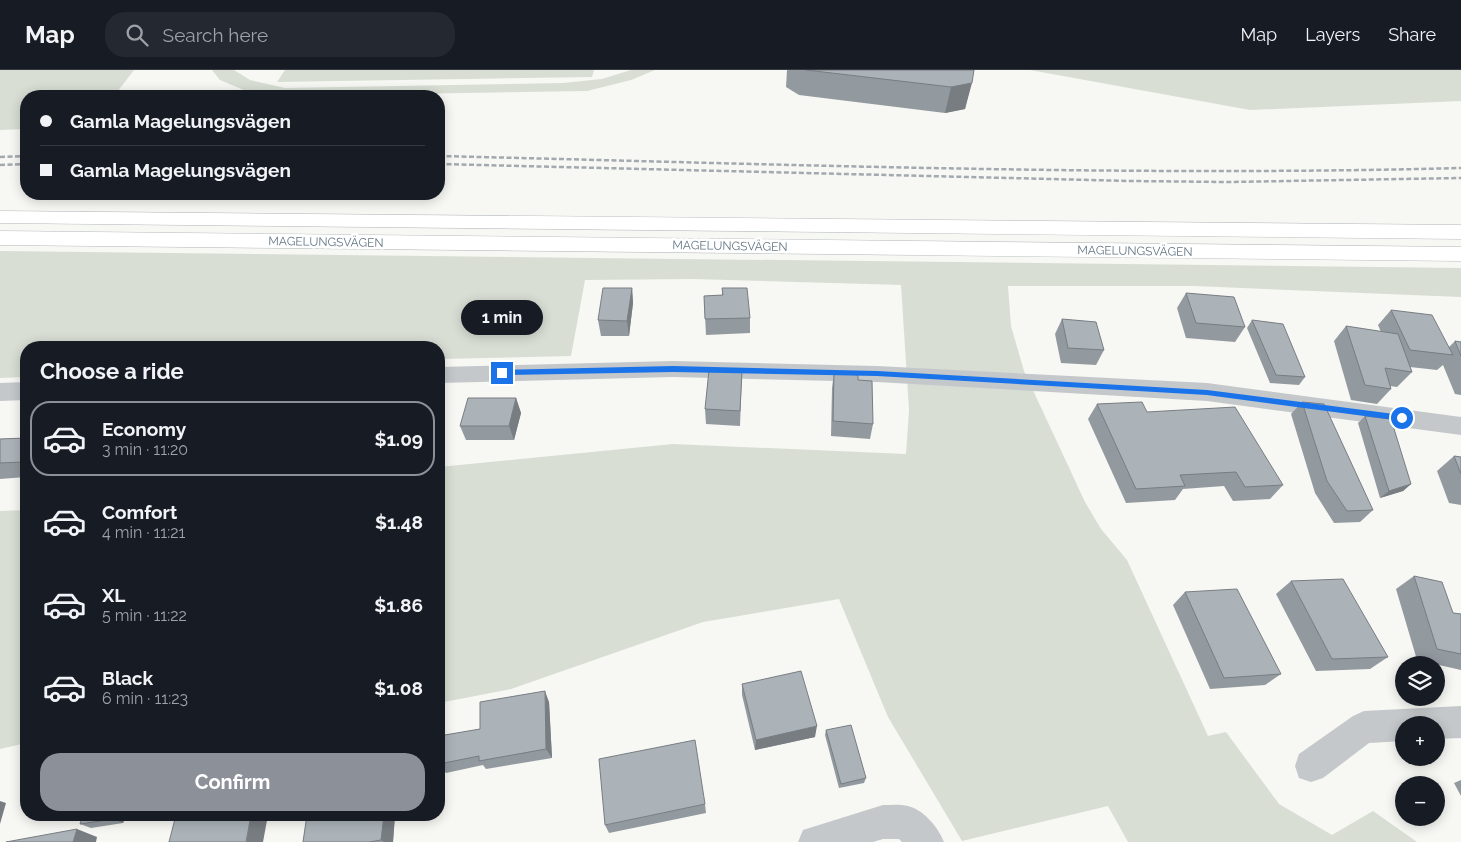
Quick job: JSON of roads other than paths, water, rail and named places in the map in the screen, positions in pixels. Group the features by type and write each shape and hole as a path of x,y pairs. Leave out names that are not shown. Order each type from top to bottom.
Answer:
{"main road":[{"name":"MAGELUNGSVÄGEN","path":"0,217 1461,232"},
{"name":"MAGELUNGSVÄGEN","path":"0,238 1461,254"}],"street":[{"path":"445,375 673,369 877,374 1207,392 1461,426"},
{"path":"0,392 20,391"},
{"path":"1311,766 1364,727 1461,722"},
{"path":"815,842 883,822 906,822 927,842"}],"railway":[{"path":"0,157 20,156"},
{"path":"445,156 822,166 1078,170 1205,171 1461,168"},
{"path":"0,165 20,164"},
{"path":"445,164 1131,181 1228,182 1461,178"}]}
